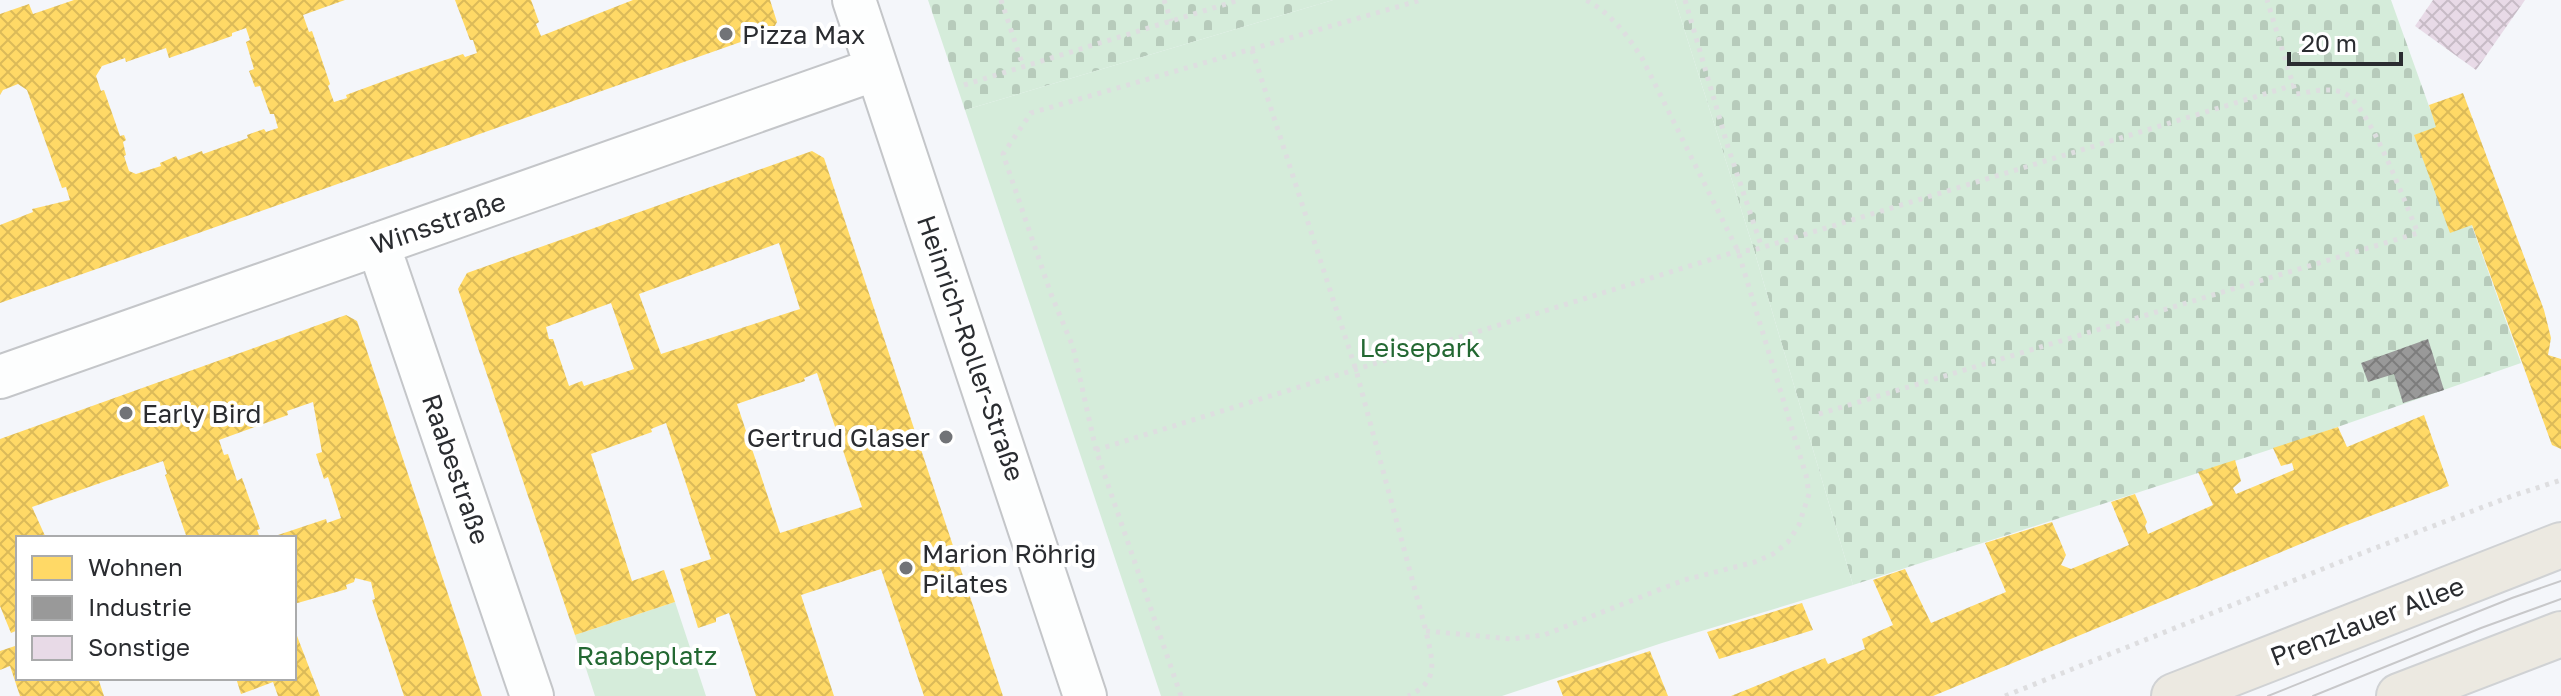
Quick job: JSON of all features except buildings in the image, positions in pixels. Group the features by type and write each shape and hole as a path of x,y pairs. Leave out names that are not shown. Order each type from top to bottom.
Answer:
{"main road":[{"name":"Prenzlauer Allee","path":"2174,696 2561,545"},
{"path":"2399,696 2561,634"}],"street":[{"name":"Heinrich-Roller-Straße","path":"854,0 1085,696"},
{"name":"Winsstraße","path":"0,377 876,69"},
{"name":"Raabestraße","path":"378,244 532,696"}],"path":[{"path":"1001,0 1023,66"},
{"path":"1164,0 1171,21"},
{"path":"964,85 1239,0"},
{"path":"1181,696 1096,450 1073,347 1051,294 1003,154 1031,113 1421,0"},
{"path":"1426,631 1511,639 1544,635 1684,580 1755,562 1773,554 1788,542 1804,513 1809,494 1806,475 1738,251 1642,58 1611,18 1586,0"},
{"path":"1685,0 1728,147 1762,248"},
{"path":"1819,414 2418,233 2364,115 2346,94 2326,89 2296,94 2267,0"},
{"path":"1252,50 1356,370 1426,631 1433,666 1430,678 1422,688 1408,696"},
{"path":"1096,450 1738,251 1762,248 2294,85"},
{"path":"2005,696 2370,550 2561,480"}],"green space":[{"path":"928,0 1333,0 965,110"},
{"name":"Leisepark","path":"1333,0 1675,0 1754,250 1853,585 1502,696 1161,696 965,110"},
{"path":"1675,0 2391,0 2521,363 2306,438 1853,585 1754,250"},
{"name":"Raabeplatz","path":"675,602 706,696 595,696 575,635"}],"tram line":[{"path":"2268,696 2561,581"},
{"path":"2313,696 2561,599"}],"place":[{"name":"Pizza Max","path":"726,34"},
{"name":"Early Bird","path":"126,413"},
{"name":"Gertrud Glaser","path":"946,437"},
{"name":"Marion Röhrig Pilates","path":"906,568"}]}
